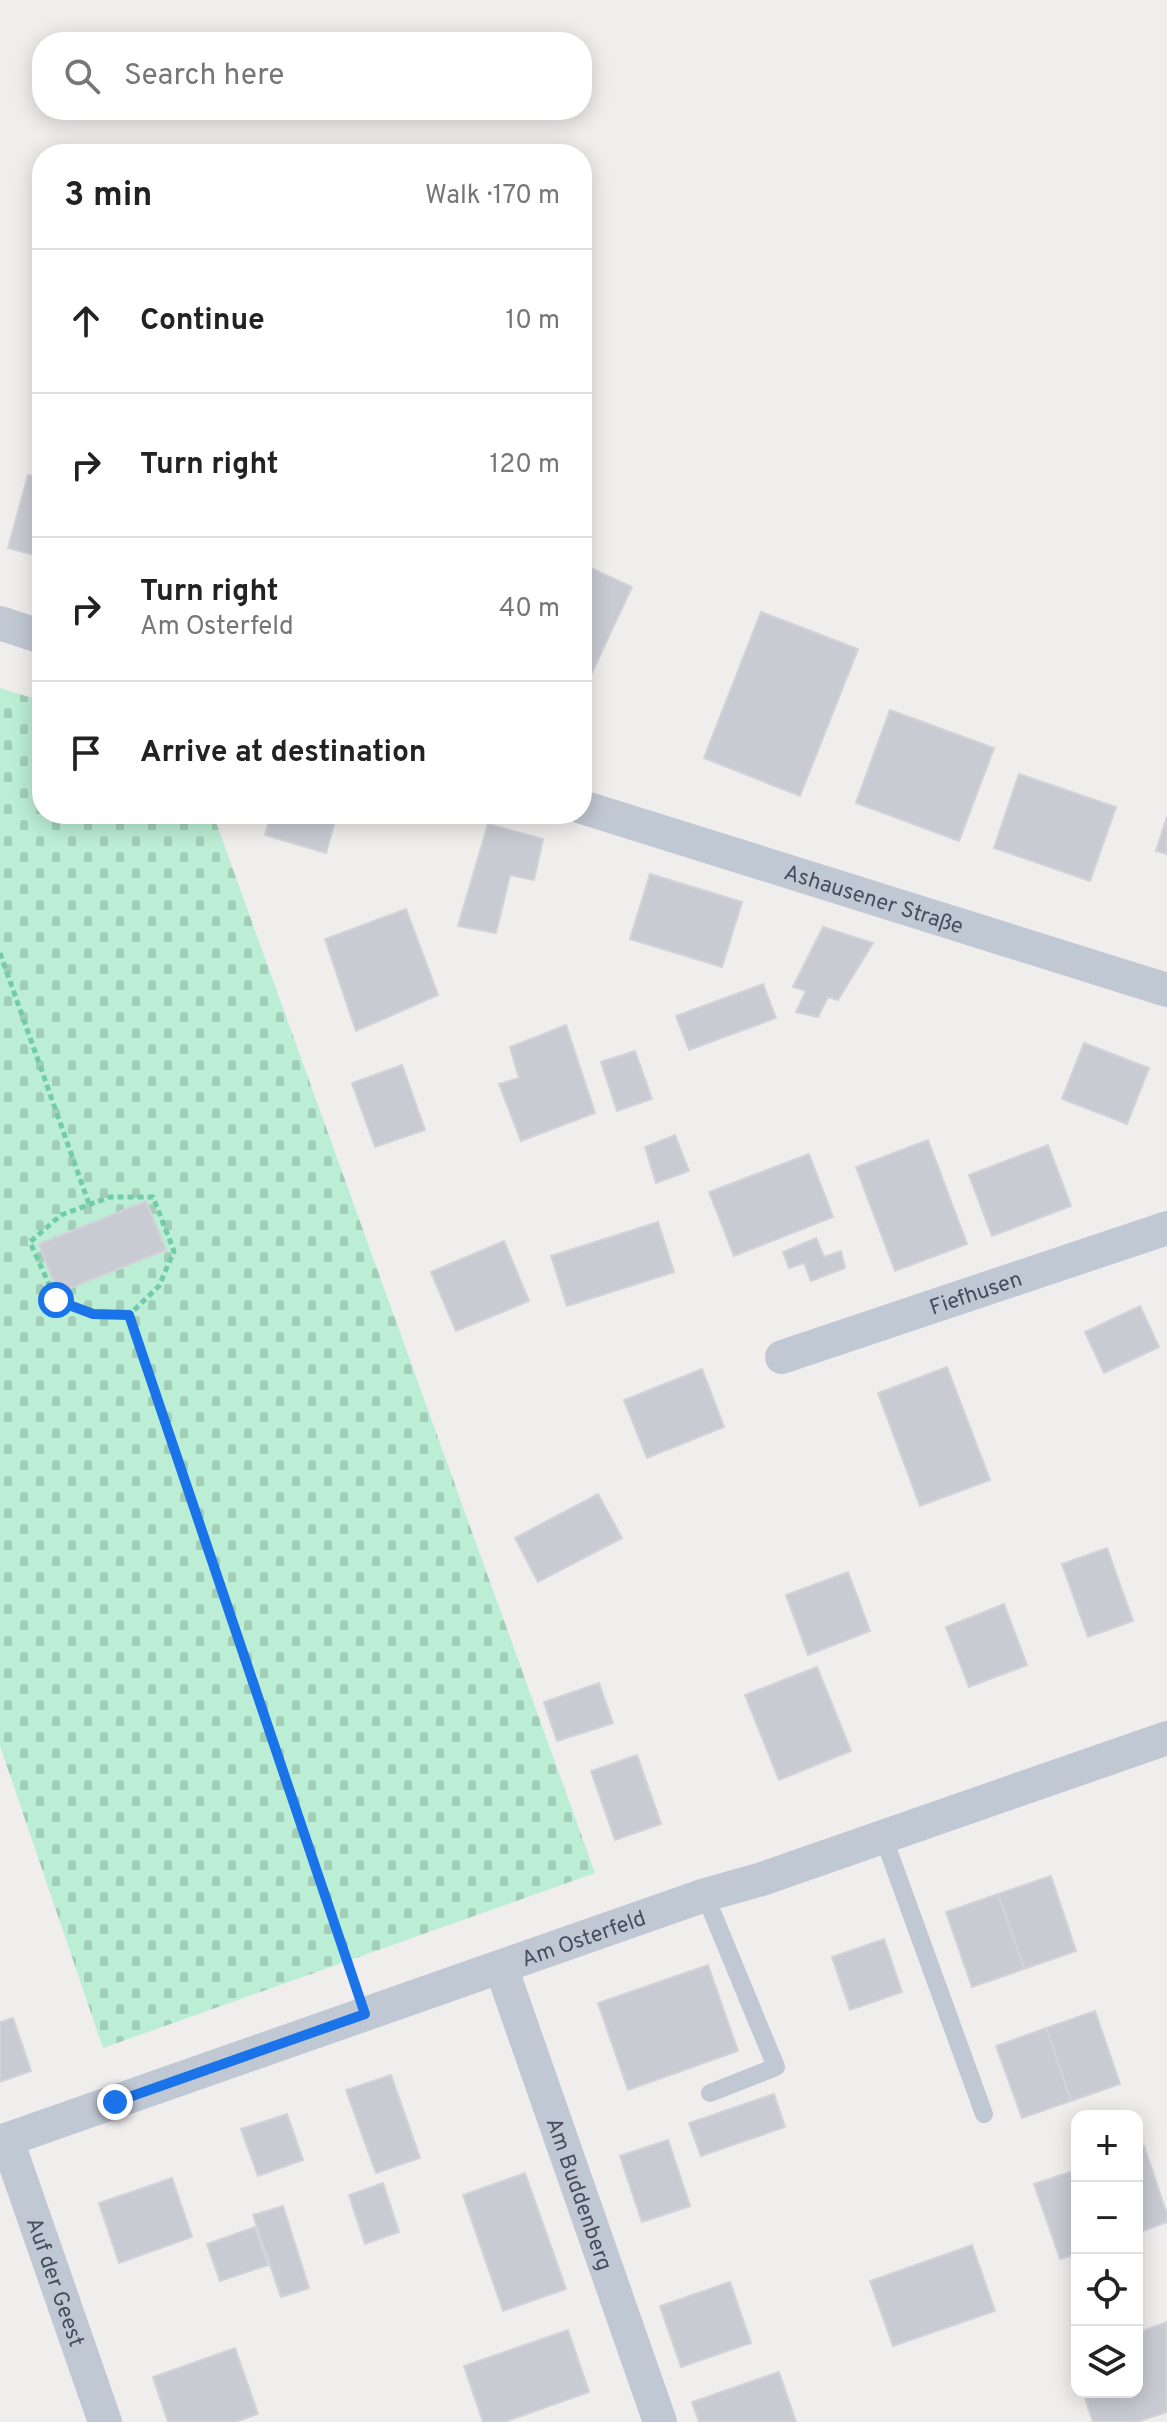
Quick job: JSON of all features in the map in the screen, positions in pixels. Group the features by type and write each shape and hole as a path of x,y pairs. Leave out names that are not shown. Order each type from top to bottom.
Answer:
{"street":[{"path":"0,623 32,634"},
{"name":"Ashausener Straße","path":"592,810 1167,990"},
{"name":"Fiefhusen","path":"782,1357 1167,1228"},
{"name":"Am Osterfeld","path":"4,2141 705,1895 762,1879 1167,1738"},
{"name":"Am Buddenberg","path":"501,1967 660,2422"},
{"name":"Auf der Geest","path":"4,2141 105,2422"}],"lane":[{"path":"883,1836 984,2114"},
{"path":"705,1895 776,2067 710,2093"}],"path":[{"path":"0,953 89,1204"},
{"path":"110,1197 153,1197 174,1251 159,1286 129,1315 93,1314 56,1300 30,1242 61,1215 89,1204 110,1197"},
{"path":"129,1315 365,2014"}],"green space":[{"path":"0,688 32,698 32,824 217,824 595,1873 103,2048 0,1746"}],"building":[{"path":"28,475 32,476 32,554 8,548"},
{"path":"592,569 632,587 592,673"},
{"path":"761,612 858,649 800,796 704,758"},
{"path":"890,710 994,748 959,841 856,803"},
{"path":"1019,774 1116,807 1090,881 994,848"},
{"path":"1167,817 1167,854 1156,851"},
{"path":"268,824 334,824 326,853 265,835"},
{"path":"488,824 543,839 534,880 510,875 496,933 458,926"},
{"path":"650,874 742,902 722,967 630,939"},
{"path":"406,909 438,995 356,1031 325,939"},
{"path":"823,927 873,943 838,1000 828,997 818,1017 796,1012 806,991 793,987"},
{"path":"763,984 776,1018 689,1050 676,1016"},
{"path":"566,1025 595,1113 521,1141 499,1084 519,1078 510,1047"},
{"path":"1084,1043 1149,1068 1127,1124 1062,1099"},
{"path":"635,1051 652,1099 617,1111 601,1062"},
{"path":"402,1065 425,1130 375,1147 352,1083"},
{"path":"675,1135 689,1171 656,1183 645,1147"},
{"path":"928,1140 967,1244 895,1271 856,1167"},
{"path":"1048,1145 1071,1206 992,1236 969,1175"},
{"path":"809,1154 833,1217 734,1256 709,1192"},
{"path":"146,1201 166,1250 58,1293 39,1244"},
{"path":"658,1222 674,1272 567,1306 551,1256"},
{"path":"816,1238 824,1257 841,1251 845,1268 811,1281 804,1263 789,1268 783,1252"},
{"path":"504,1241 529,1301 456,1331 431,1272"},
{"path":"1140,1306 1159,1347 1104,1373 1085,1332"},
{"path":"947,1367 990,1480 920,1506 878,1393"},
{"path":"702,1369 724,1427 647,1458 624,1400"},
{"path":"598,1494 622,1538 538,1582 515,1538"},
{"path":"1107,1548 1133,1621 1088,1637 1062,1564"},
{"path":"848,1572 870,1631 808,1655 786,1595"},
{"path":"1004,1604 1027,1665 969,1687 946,1627"},
{"path":"817,1667 851,1751 779,1780 745,1695"},
{"path":"599,1683 613,1723 557,1741 544,1702"},
{"path":"637,1755 661,1824 615,1840 591,1771"},
{"path":"1051,1876 1076,1951 1024,1969 998,1894"},
{"path":"998,1894 1024,1969 972,1987 946,1912"},
{"path":"884,1939 902,1992 850,2010 832,1957"},
{"path":"708,1965 738,2051 628,2090 598,2003"},
{"path":"1095,2011 1120,2084 1071,2101 1046,2028"},
{"path":"13,2018 31,2071 0,2082 0,2022"},
{"path":"1046,2028 1071,2101 1022,2118 996,2046"},
{"path":"391,2075 420,2158 376,2173 346,2090"},
{"path":"774,2094 785,2127 701,2156 689,2123"},
{"path":"287,2114 303,2160 258,2176 241,2129"},
{"path":"668,2140 690,2206 642,2222 620,2156"},
{"path":"1143,2146 1167,2214 1167,2222 1143,2231 1143,2182"},
{"path":"1071,2172 1071,2256 1060,2259 1034,2184"},
{"path":"525,2173 566,2289 503,2311 463,2195"},
{"path":"172,2178 192,2237 119,2263 99,2203"},
{"path":"383,2183 399,2232 365,2244 349,2195"},
{"path":"283,2206 309,2288 281,2297 253,2215"},
{"path":"255,2227 268,2265 220,2281 207,2244"},
{"path":"972,2245 995,2311 893,2346 870,2281"},
{"path":"730,2282 751,2343 681,2367 660,2306"},
{"path":"1167,2322 1167,2412 1137,2422 1093,2422 1085,2398 1143,2398 1143,2331"},
{"path":"568,2330 589,2392 504,2422 483,2422 464,2366"},
{"path":"235,2348 258,2414 235,2422 168,2422 153,2377"},
{"path":"779,2372 796,2422 699,2422 692,2402"}],"route":[{"path":"56,1300 93,1314 129,1315 365,2014 115,2102"}]}
